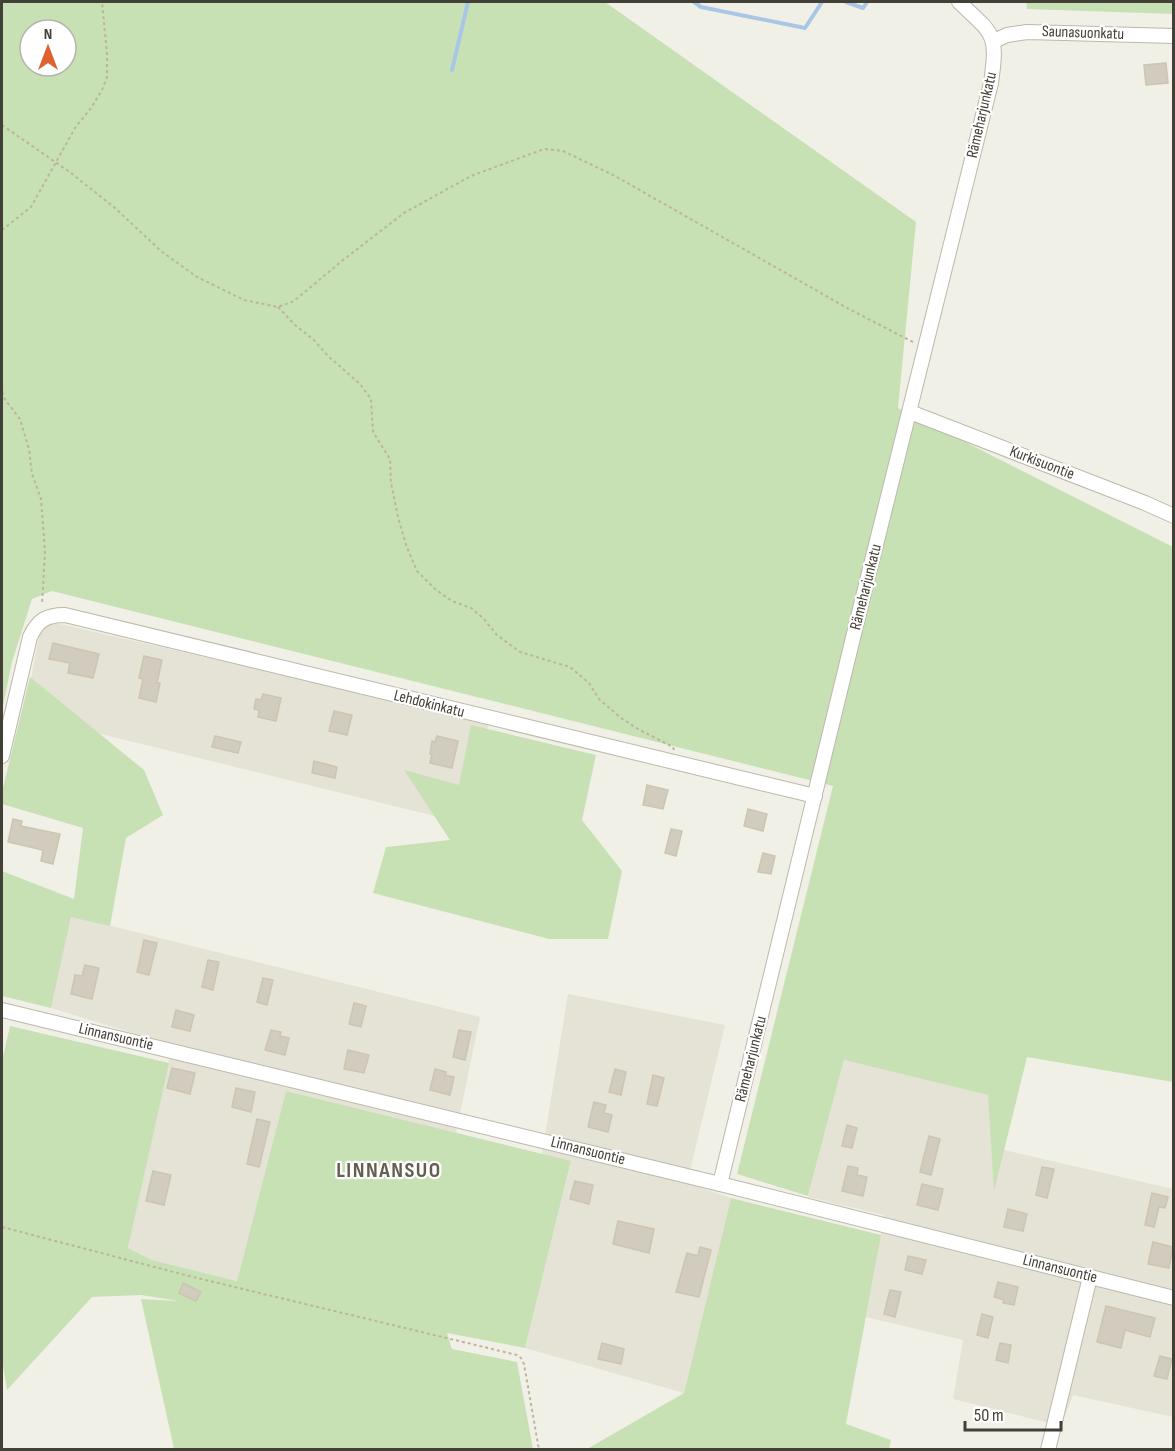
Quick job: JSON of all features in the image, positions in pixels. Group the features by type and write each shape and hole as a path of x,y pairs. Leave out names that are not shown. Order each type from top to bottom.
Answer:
{"street":[{"path":"959,2 987,29 994,41"},
{"name":"Saunasuonkatu","path":"994,41 1007,35 1027,32 1173,36"},
{"name":"Rämeharjunkatu","path":"720,1184 992,83 994,41"},
{"name":"Kurkisuontie","path":"910,412 1173,516"},
{"name":"Lehdokinkatu","path":"43,618 65,615 815,796"},
{"path":"2,756 30,637 43,618"},
{"name":"Linnansuontie","path":"2,1010 720,1184 1173,1298"},
{"path":"1048,1449 1090,1276"}],"path":[{"path":"2,230 31,207 75,128 91,108 107,77 102,2"},
{"path":"2,125 115,208 161,251 197,277 244,300 278,307 294,301 342,260 404,213 471,176 544,149 563,151 615,176 849,309 925,348"},
{"path":"278,307 360,384 371,399 373,432 390,459 391,483 398,517 417,571 435,589 452,601 471,608 497,635 520,652 570,667 589,683 599,699 612,712 638,729 674,747 676,763"},
{"path":"2,386 3,397 20,419 29,449 32,474 41,499 45,551 41,600 43,618"},
{"path":"2,1227 189,1276 517,1355 524,1364 539,1449"}],"shaded area":[{"path":"51,622 489,722 463,823 24,715 40,631"},
{"path":"71,916 480,1017 456,1133 286,1091 237,1281 152,1260 128,1248 172,1045 51,1008"},
{"path":"568,994 725,1025 687,1183 731,1198 684,1393 525,1348 571,1162 542,1154"},
{"path":"844,1060 988,1095 1017,1098 1004,1150 1173,1189 1173,1417 1073,1395 1061,1426 953,1399 963,1340 866,1317 884,1215 808,1197"}],"green space":[{"path":"2,2 605,2 916,222 898,408 1173,547 1173,1082 1027,1057 994,1191 988,1095 844,1060 808,1196 737,1174 833,786 52,591 32,599 12,662 2,711"},
{"path":"1026,2 1173,2 1173,14 1027,9"},
{"path":"30,677 144,770 163,815 126,838 110,926 71,917 51,1008 2,996 2,871 74,899 83,828 2,804 2,792"},
{"path":"471,725 596,755 582,820 622,871 608,939 549,939 373,893 386,847 450,840 404,770 459,785"},
{"path":"10,1026 169,1063 128,1248 152,1260 237,1281 286,1091 571,1161 525,1348 447,1333 452,1349 517,1362 533,1449 174,1449 141,1299 179,1301 141,1295 92,1297 7,1390 2,1359 2,1061"},
{"path":"731,1198 881,1235 846,1424 891,1440 889,1449 587,1449 684,1393"}],"building":[{"path":"1166,63 1168,83 1146,85 1144,65"},
{"path":"53,643 99,654 93,678 68,673 70,663 49,659"},
{"path":"144,656 162,660 156,702 139,698 143,679 139,678"},
{"path":"263,694 281,698 276,721 258,717 259,710 254,709 256,699 261,700"},
{"path":"334,711 352,715 347,735 329,731"},
{"path":"215,736 241,742 238,753 212,747"},
{"path":"437,736 458,741 452,768 430,763 432,741 435,742"},
{"path":"314,761 337,767 335,778 312,773"},
{"path":"647,785 668,790 663,809 643,805"},
{"path":"748,809 767,814 763,831 744,826"},
{"path":"13,819 22,821 21,826 60,834 53,864 41,861 43,850 8,842"},
{"path":"671,829 682,831 676,856 665,853"},
{"path":"763,853 775,856 771,874 758,872"},
{"path":"144,940 157,943 149,975 137,972"},
{"path":"208,960 219,962 213,990 202,987"},
{"path":"85,965 99,968 92,999 71,994 75,975 82,976"},
{"path":"263,978 273,980 267,1005 257,1002"},
{"path":"354,1003 366,1006 361,1027 349,1024"},
{"path":"176,1010 194,1015 190,1031 172,1027"},
{"path":"271,1030 281,1032 280,1036 289,1038 285,1055 265,1050"},
{"path":"459,1030 471,1032 465,1060 453,1057"},
{"path":"348,1050 369,1055 364,1073 344,1069"},
{"path":"172,1068 195,1073 190,1094 167,1088"},
{"path":"435,1069 454,1077 450,1095 430,1090"},
{"path":"615,1069 626,1072 621,1095 609,1092"},
{"path":"653,1075 664,1078 657,1106 647,1104"},
{"path":"236,1088 255,1092 251,1112 232,1107"},
{"path":"594,1102 606,1105 604,1113 612,1115 608,1132 588,1127"},
{"path":"257,1119 270,1122 259,1167 247,1164"},
{"path":"847,1125 857,1128 852,1148 842,1146"},
{"path":"929,1136 940,1139 931,1175 920,1172"},
{"path":"848,1166 858,1168 857,1175 867,1177 863,1196 842,1191"},
{"path":"1042,1167 1054,1169 1047,1198 1036,1195"},
{"path":"153,1171 171,1175 164,1205 146,1201"},
{"path":"575,1181 593,1185 589,1204 570,1199"},
{"path":"922,1184 943,1189 938,1210 917,1205"},
{"path":"1152,1193 1168,1197 1165,1208 1159,1207 1154,1227 1145,1225"},
{"path":"1008,1209 1027,1214 1023,1231 1004,1227"},
{"path":"618,1221 654,1229 649,1253 613,1244"},
{"path":"1153,1242 1173,1247 1169,1268 1148,1264"},
{"path":"700,1247 711,1250 699,1297 676,1292 687,1253 698,1256"},
{"path":"908,1256 926,1260 922,1274 905,1270"},
{"path":"998,1282 1018,1287 1014,1305 1003,1303 1004,1300 994,1297"},
{"path":"183,1283 201,1292 196,1301 179,1293"},
{"path":"890,1290 901,1292 895,1317 884,1314"},
{"path":"1106,1306 1155,1318 1150,1337 1125,1330 1121,1348 1097,1342"},
{"path":"982,1314 993,1317 988,1338 977,1335"},
{"path":"602,1343 624,1349 621,1364 598,1359"},
{"path":"1000,1343 1011,1345 1008,1363 996,1360"},
{"path":"1160,1356 1172,1359 1167,1379 1154,1376"}],"waterway":[{"path":"452,70 468,2"},
{"path":"694,2 701,7 805,28 822,2"},
{"path":"846,2 863,8 867,2"}],"district":[{"name":"LINNANSUO","path":"389,1170"}]}
